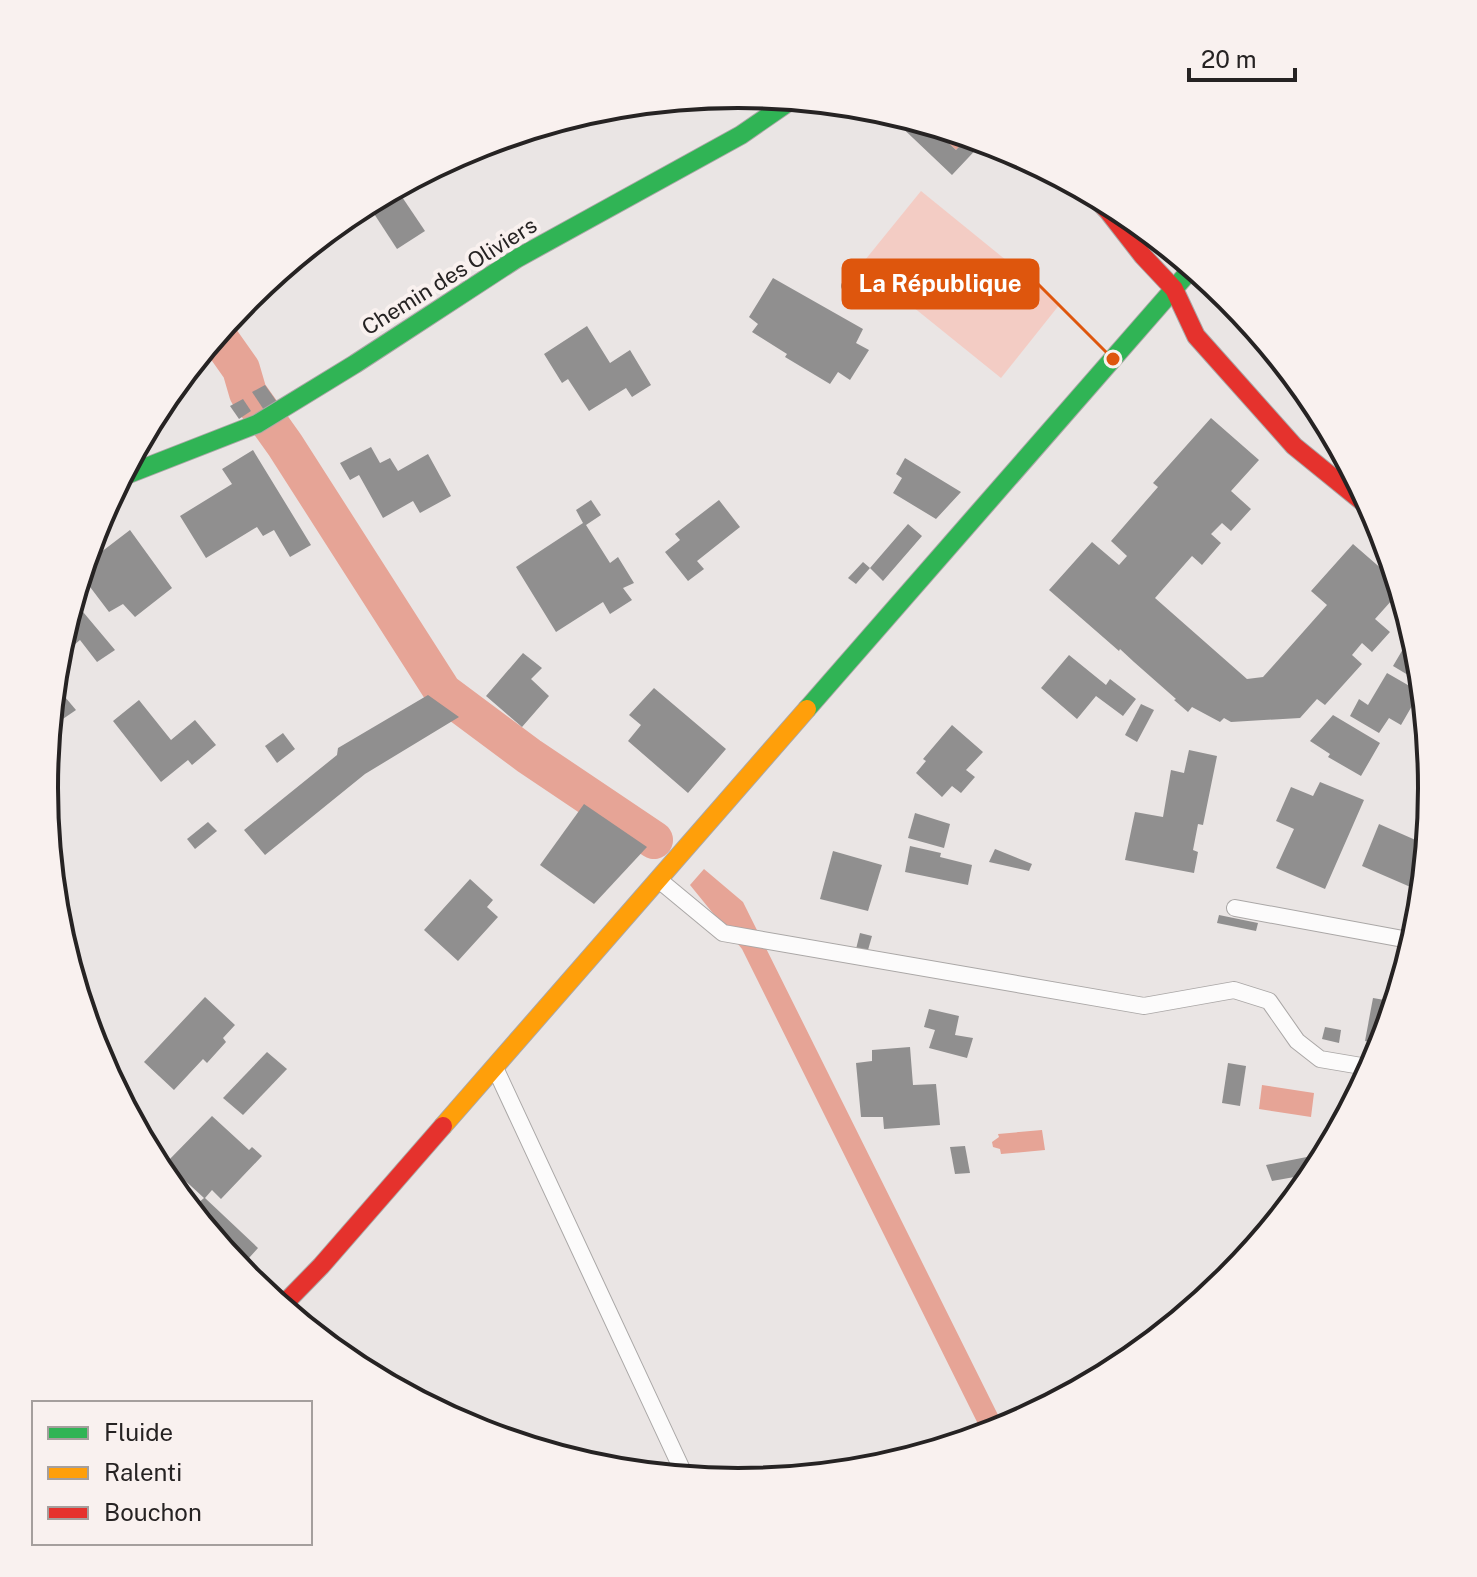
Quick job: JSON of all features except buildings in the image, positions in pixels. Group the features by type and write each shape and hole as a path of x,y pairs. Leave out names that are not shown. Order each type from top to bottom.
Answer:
{"main road":[{"name":"Chemin des Oliviers","path":"137,471 257,424 516,259 741,135 779,109"},
{"path":"1118,224 1174,289 1196,336 1294,446 1351,492"},
{"path":"289,1299 321,1266 1185,276"}],"lane":[{"path":"658,880 723,933 1144,1006 1234,990 1269,1001 1297,1041 1320,1059 1359,1066"},
{"path":"1235,908 1402,939"},
{"path":"495,1067 681,1466"}],"shaded area":[{"path":"946,141 960,145 956,150"},
{"path":"921,191 1060,304 1001,378 861,265"},
{"path":"704,869 743,902 999,1417 978,1425 742,949 690,885"},
{"path":"1262,1085 1314,1093 1311,1117 1259,1109"},
{"path":"1042,1130 1045,1150 1001,1154 1000,1149 993,1147 992,1142 999,1137 998,1134"}],"waterway":[{"path":"224,344 241,369 248,393 285,445 443,692 529,756 654,840"}],"traffic: fast":[{"path":"137,471 257,424 516,259 741,135 779,109"},
{"path":"807,709 1185,276"}],"traffic: slow":[{"path":"443,1126 807,709"}],"traffic: jam":[{"path":"1118,224 1174,289 1196,336 1294,446 1351,492"},
{"path":"289,1299 443,1126"}],"place":[{"name":"La République","path":"1113,359"}]}
